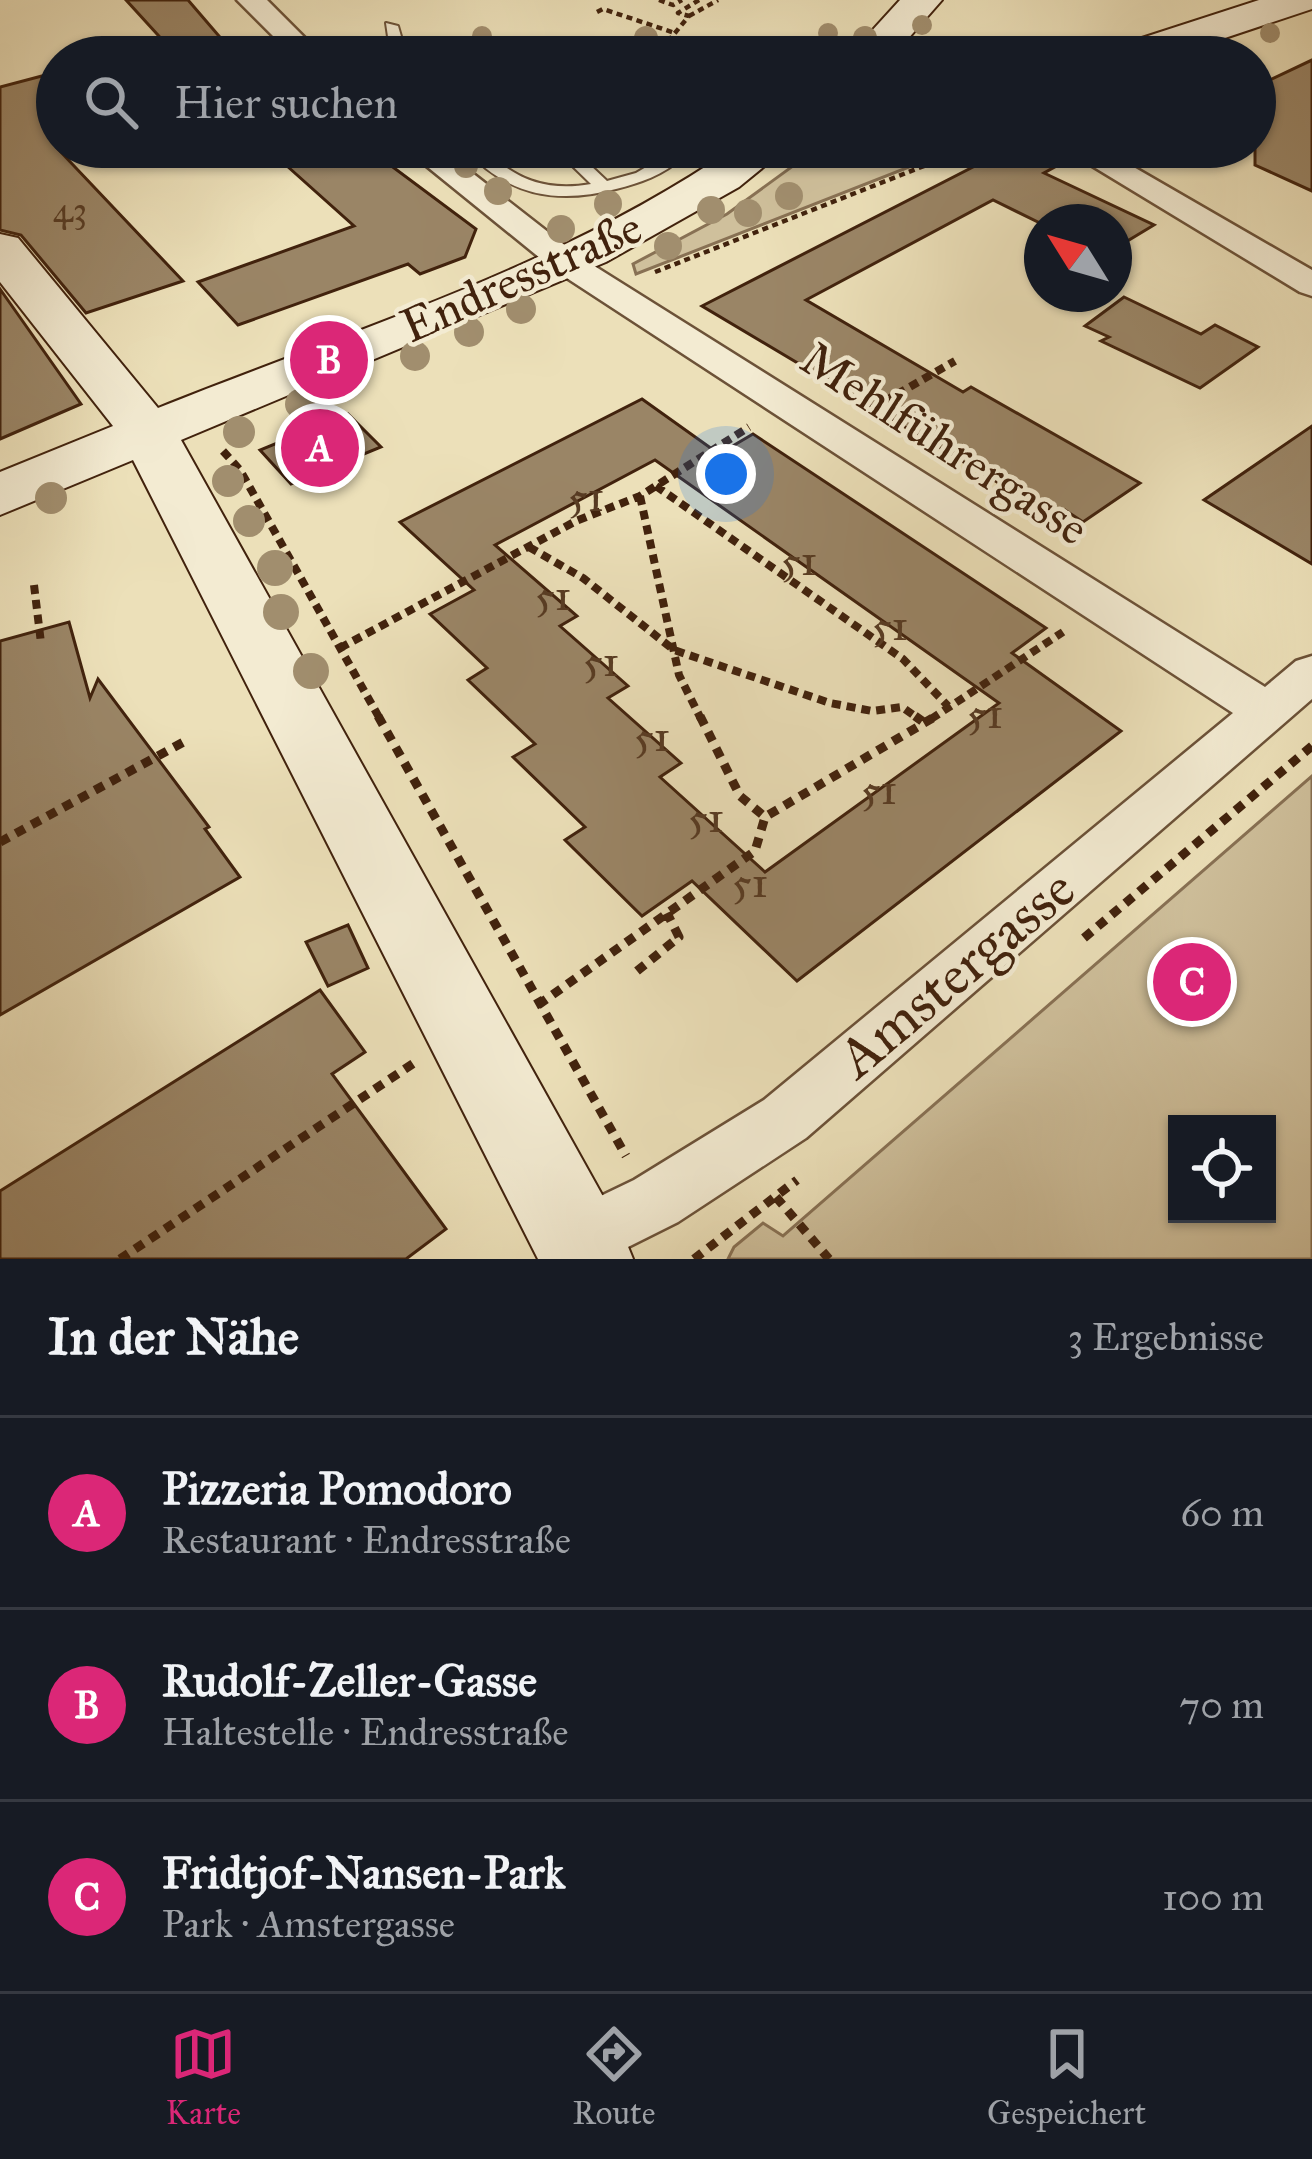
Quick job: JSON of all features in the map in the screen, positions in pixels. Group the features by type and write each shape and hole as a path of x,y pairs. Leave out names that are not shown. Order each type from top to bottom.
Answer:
{"street":[{"path":"250,0 288,36"},
{"path":"888,36 922,0"},
{"path":"1190,36 1299,0"},
{"name":"Mehlführergasse","path":"447,168 588,276 1265,710"},
{"name":"Endresstraße","path":"0,495 147,431 588,276 737,168"},
{"path":"1113,168 1312,285"},
{"path":"0,249 147,431 582,1250"},
{"name":"Amstergasse","path":"582,1250 784,1119 1312,673"}],"lane":[{"path":"391,26 394,36"},
{"path":"493,168 522,187 555,193 604,188 642,177 651,168"},
{"path":"583,168 604,188"}],"path":[{"path":"659,0 673,4 682,0"},
{"path":"689,16 678,13 698,0"},
{"path":"672,36 689,16 718,0"},
{"path":"597,12 603,9 675,33"},
{"path":"588,276 909,168"},
{"path":"833,431 955,361"},
{"path":"340,648 527,547 640,496 680,466 791,404"},
{"path":"240,437 219,445 240,470 538,1006 656,1201"},
{"path":"656,486 903,659 948,706"},
{"path":"640,496 679,675 740,796 765,817"},
{"path":"527,547 583,578 674,650 830,704 872,711 902,707 922,721"},
{"path":"34,585 41,643"},
{"path":"538,1006 755,850 765,817 922,721 983,691 1101,604"},
{"path":"0,842 189,740"},
{"path":"637,971 679,937 667,913"},
{"path":"120,1259 465,1029"},
{"path":"776,1197 829,1259"}],"shaded area":[{"path":"790,168 906,168 636,274 633,264 727,214"},
{"path":"1312,776 1312,1259 728,1259 734,1247 763,1223 783,1236"}],"building":[{"path":"126,0 188,0 219,36 159,36"},
{"path":"1312,60 1312,191 1262,168 1276,168 1276,77"},
{"path":"36,78 36,168 76,168 183,281 86,313 21,235 0,230 0,87"},
{"path":"289,168 394,168 476,229 465,257 420,274 408,264 238,325 198,282 354,226"},
{"path":"971,168 1053,168 1044,173 1110,204 1024,204 1024,215 993,200 806,300 963,392 971,387 1140,483 1083,522 1029,495 1024,498 702,306"},
{"path":"1132,215 1154,225 1132,238"},
{"path":"0,289 81,404 0,439"},
{"path":"1132,301 1201,334 1215,325 1258,347 1200,388 1101,341 1109,337 1085,326 1104,312 1132,312"},
{"path":"642,399 719,454 753,434 1046,628 1012,653 1121,731 797,981 692,881 642,916 565,840 585,827 513,757 535,744 468,680 487,668 430,614 474,590 400,522","holes":["655,460 999,703 765,872 660,777 681,763 608,698 628,686 560,626 577,616 495,545"]},
{"path":"348,414 381,447 291,484 260,450"},
{"path":"1312,426 1312,564 1204,500"},
{"path":"69,622 90,698 98,679 209,827 205,829 240,877 0,1015 0,641"},
{"path":"348,925 368,968 328,986 306,942"},
{"path":"320,990 365,1052 332,1074 446,1229 406,1259 0,1259 0,1191"}],"place":[{"name":"Rudolf-Zeller-Gasse","path":"329,360"},
{"name":"Pizzeria Pomodoro","path":"320,448"},
{"name":"Fridtjof-Nansen-Park","path":"1192,982"}]}
